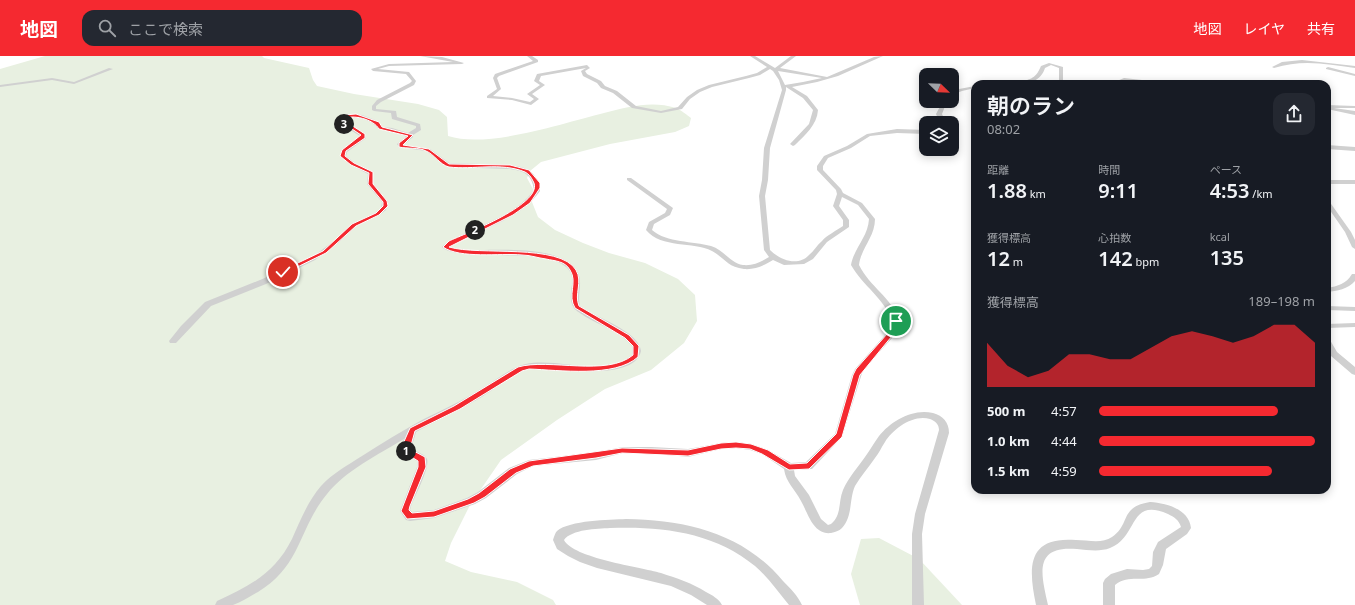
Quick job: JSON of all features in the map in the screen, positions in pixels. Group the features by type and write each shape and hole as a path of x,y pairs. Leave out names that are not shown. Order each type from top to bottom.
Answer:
{"street":[{"path":"174,341 184,328 208,304 263,282 313,259 336,242 354,225 384,209 385,202 370,184 371,173 352,164 342,156 344,151 363,138 363,135 341,121 340,118 350,115 361,117 378,123 381,128 390,129 408,136 419,130 418,125 394,118 394,112 374,110 374,106 379,101 412,84 414,81 407,73 373,69 389,65 462,63 442,58 422,56"},
{"path":"529,56 536,61 497,75 495,78 499,89 489,97 512,99 531,104 537,99 529,94 543,85 536,81 538,75 587,66 588,68 583,71 585,75 599,82 603,87 615,92 634,108 651,112 670,111 680,108 685,100 717,83 762,73 768,68"},
{"path":"752,56 766,64 768,68 775,70 829,77"},
{"path":"775,70 794,56"},
{"path":"786,86 829,77 881,56"},
{"path":"1355,67 1294,61 1279,63 1274,67 1321,67 1355,75"},
{"path":"1031,80 1037,78 1042,73 1043,67 1050,64 1062,67 1060,80"},
{"path":"0,86 56,79 68,83 74,83 111,69"},
{"path":"775,70 786,86 805,97 816,110 816,115 812,122 793,144"},
{"path":"786,86 767,148 765,180 762,196 767,250 773,257 790,264 802,263 811,258 824,241 846,227 846,220 836,206 840,194"},
{"path":"959,91 971,89"},
{"path":"1331,107 1355,107"},
{"path":"1331,108 1355,113"},
{"path":"412,430 406,446 406,451 422,459 422,467 406,506 405,511 410,517 434,514 471,501 482,495 513,471 532,463 596,456 622,450 688,453 721,446 736,445 751,447 765,452 789,467 803,467 814,463 839,435 856,375 890,335 896,321 889,303 861,276 854,265 856,256 865,243 870,231 872,219 860,204 840,194 837,187 820,170 820,166 826,157 873,134 897,131 919,132"},
{"path":"221,605 255,588 279,568 288,557 316,502 331,483 361,461 412,430 457,408 520,369 540,366 601,368 630,361 636,355 636,346 627,336 577,307 574,301 574,290 577,282 574,272 569,265 562,261 523,253 465,252 445,247 463,236 512,214 529,202 537,188 537,183 532,174 528,171 510,167 448,165 428,150 401,146 400,144 411,136 408,136"},
{"path":"1331,147 1355,149"},
{"path":"629,180 670,208 668,214 651,223 649,230 652,234 670,240 713,249 728,262 743,267 762,264 773,257"},
{"path":"1331,182 1355,182"},
{"path":"1331,208 1348,232 1355,247"},
{"path":"1331,290 1337,289 1351,282 1355,276"},
{"path":"1331,308 1355,309"},
{"path":"1331,326 1355,325"},
{"path":"1331,349 1334,354 1355,372"},
{"path":"789,467 790,477 805,498 817,522 827,529 834,528 843,519 845,502 854,479 882,439 908,417 916,414 924,414 940,420 945,426 944,433 925,493 917,534 918,605"},
{"path":"1042,605 1039,589 1038,564 1044,550 1051,545 1061,543 1094,546 1107,544 1122,536 1126,530 1131,515 1137,509 1144,506 1164,508 1181,518 1186,524 1186,528 1183,533 1164,544 1160,549 1156,570 1152,573 1146,574 1134,573 1121,575 1109,583 1109,605"},
{"path":"716,605 698,592 670,582 580,558 561,546 559,541 560,536 564,532 573,528 593,524 618,523 665,525 697,531 730,544 758,563 796,605"}],"green space":[{"path":"45,56 262,56 264,58 309,68 313,80 317,86 354,94 418,104 439,110 447,117 448,136 465,139 504,137 526,133 622,109 649,104 676,108 691,118 689,126 675,132 610,144 541,162 530,171 527,178 534,191 532,202 538,217 555,230 583,243 609,253 645,263 678,279 695,295 697,321 684,343 651,370 605,389 557,420 501,460 470,505 451,543 445,561 471,572 517,582 553,600 556,605 0,605 0,69"},
{"path":"879,538 919,559 962,605 860,605 851,574 861,539"}],"route":[{"path":"283,272 313,259 324,252 354,225 377,214 386,206 385,202 370,184 371,173 352,164 342,156 348,147 363,138 363,135 339,119 350,115 361,117 378,123 381,128 390,129 411,136 400,144 401,146 410,149 431,151 437,158 448,165 510,167 528,171 532,174 537,183 537,188 529,202 512,214 475,230 451,242 445,247 458,251 471,252 523,253 549,257 562,261 569,265 574,272 577,282 574,290 574,301 577,307 581,311 627,336 636,346 636,355 630,361 623,364 601,368 554,368 529,366 520,369 457,408 412,430 406,446 406,451 422,459 422,467 406,506 405,511 410,517 420,517 434,514 471,501 482,495 513,471 532,463 596,456 622,450 651,450 688,453 721,446 736,445 751,447 765,452 789,467 809,466 814,463 836,440 842,430 842,420 856,375 890,335 896,321"}]}
